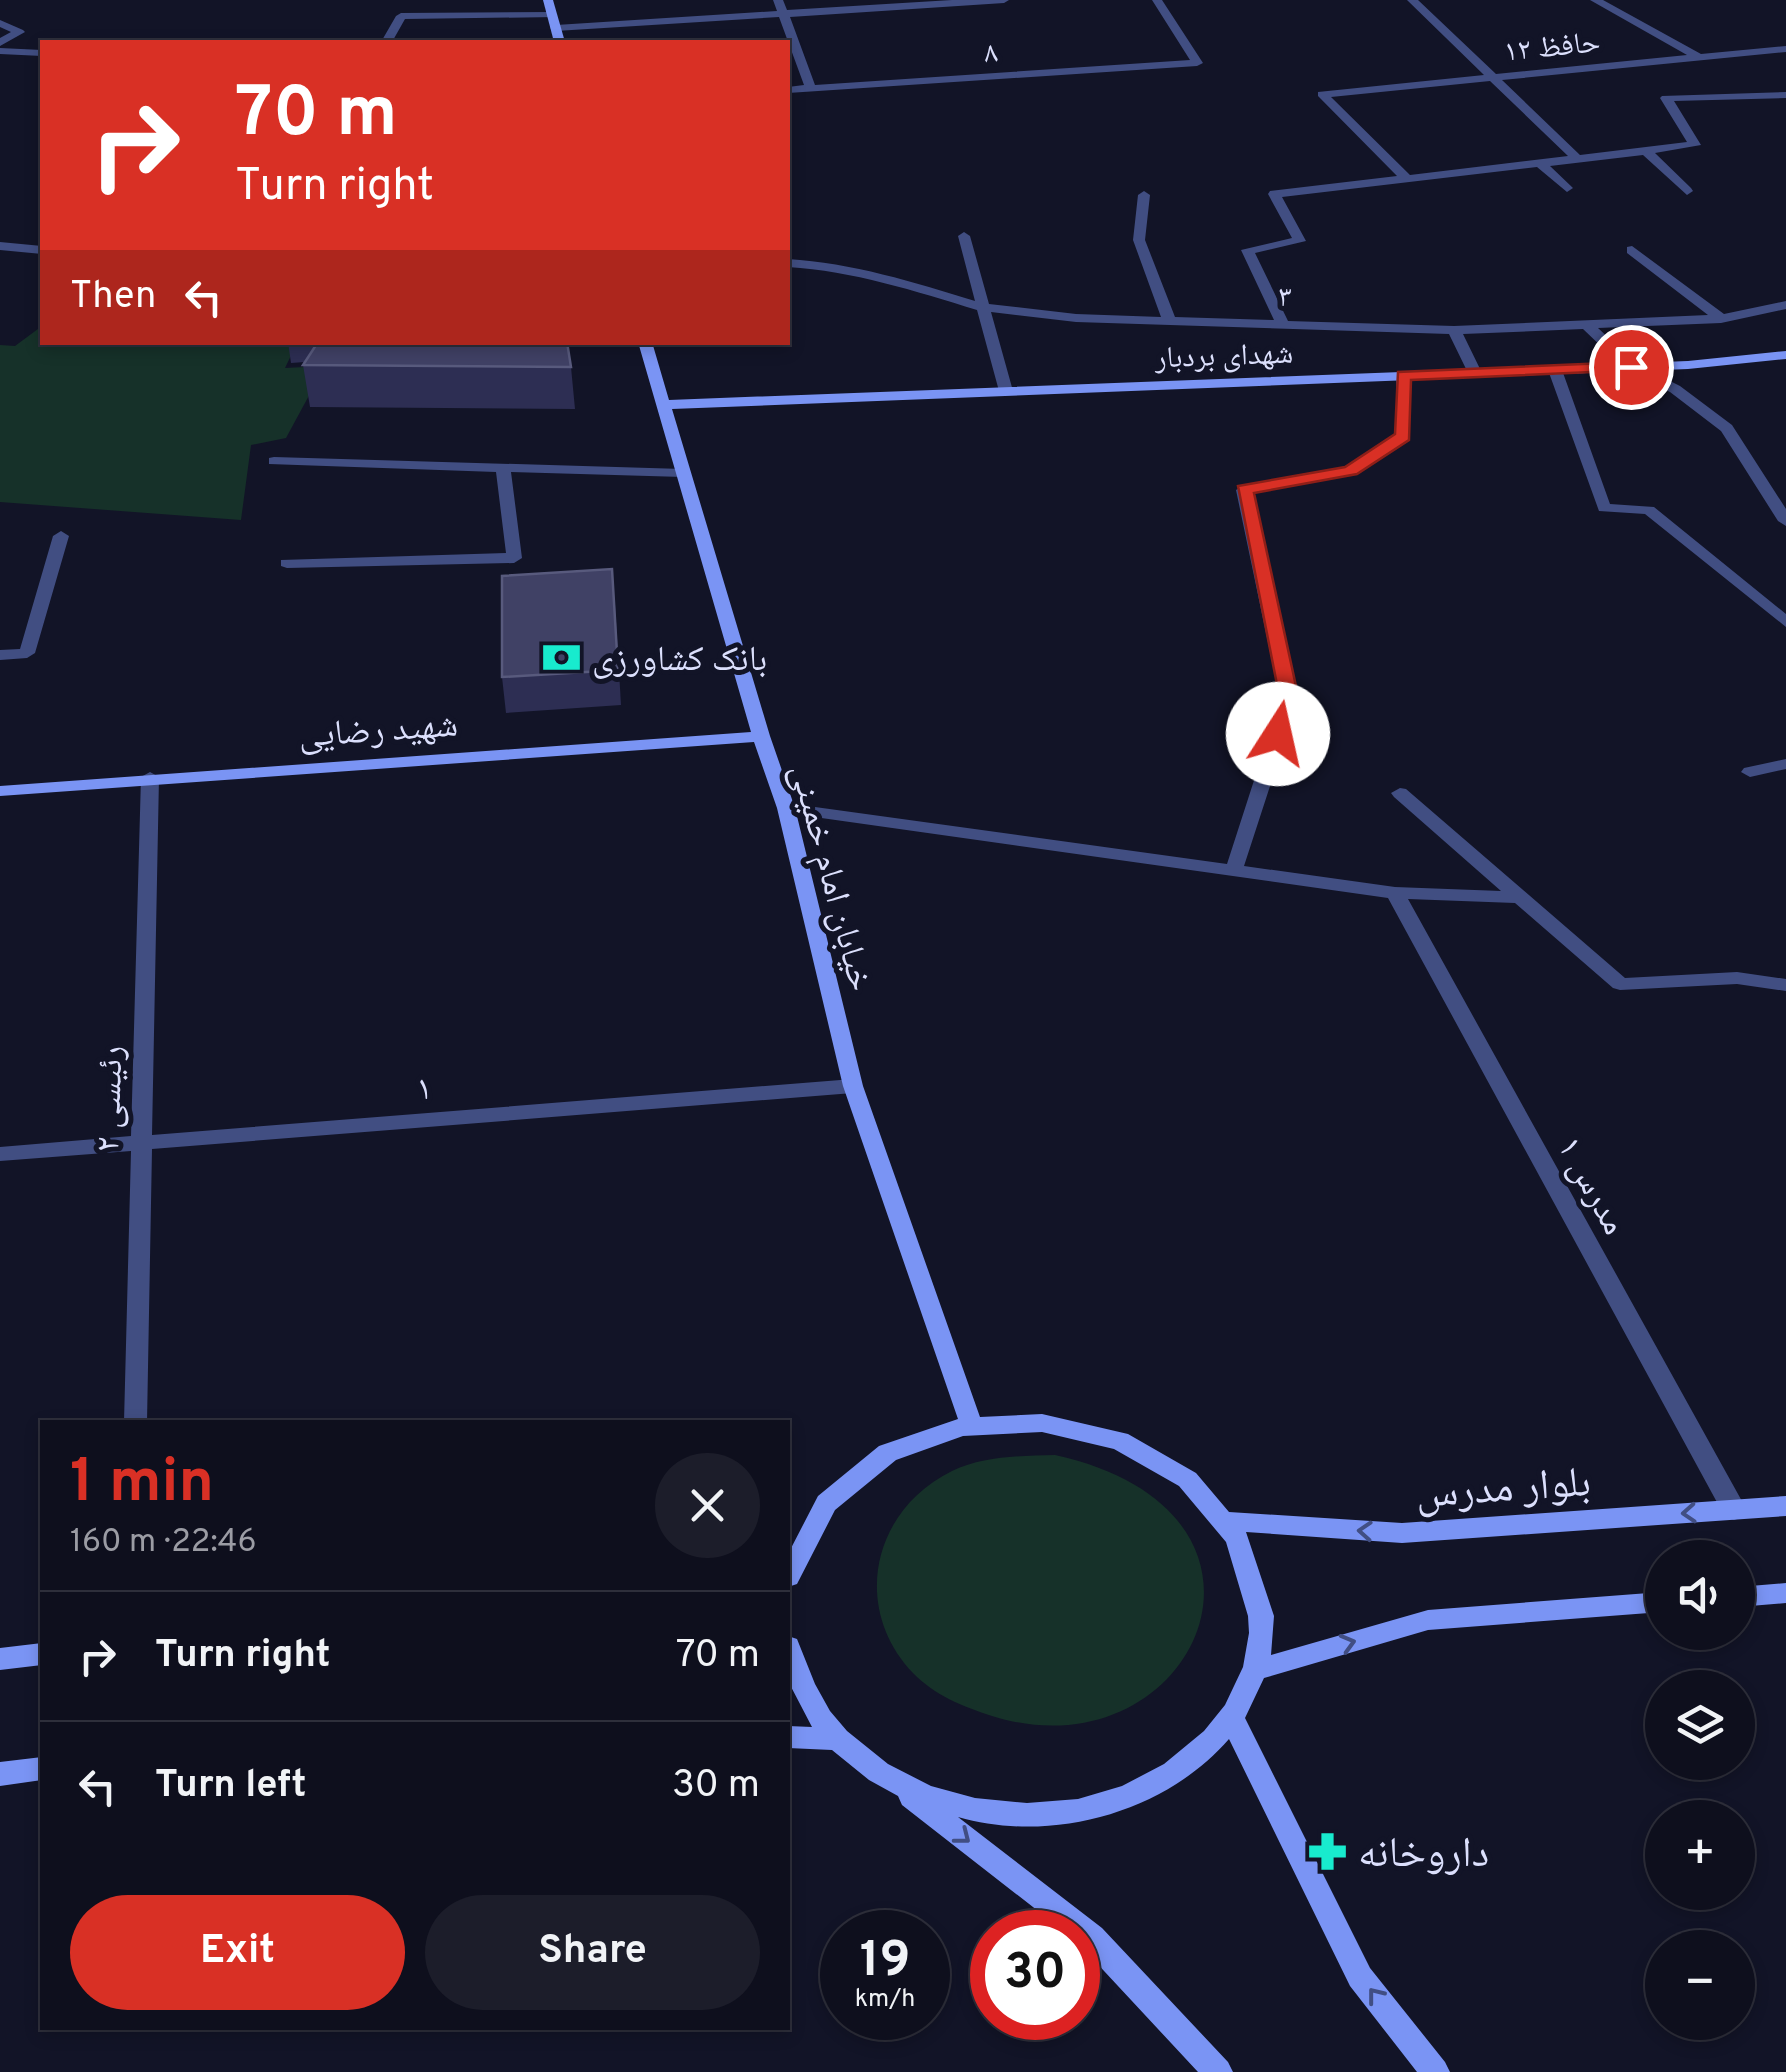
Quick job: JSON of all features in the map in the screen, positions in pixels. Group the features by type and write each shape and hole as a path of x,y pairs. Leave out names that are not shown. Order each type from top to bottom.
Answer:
{"main road":[{"path":"548,0 559,40"},
{"name":"خیابان امام خمینی","path":"646,345 760,736 786,808 853,1086 971,1423"},
{"name":"شهدای بردبار","path":"663,405 1631,367 1786,355"},
{"name":"شهید رضایی","path":"0,791 150,777 760,736"},
{"path":"793,1541 827,1497 866,1462 916,1438 971,1423 1029,1420 1086,1429 1140,1450 1188,1481 1226,1521 1251,1568 1261,1618 1255,1670 1232,1719 1192,1762 1141,1794 1079,1812 1011,1816 946,1804 886,1777"},
{"name":"بلوار مدرس","path":"1226,1521 1402,1534 1786,1506"},
{"path":"1755,1596 1786,1593"},
{"path":"1255,1670 1428,1620 1645,1603"},
{"path":"0,1659 40,1654"},
{"path":"790,1654 804,1692 838,1739 1092,1937 1218,2072"},
{"path":"1232,1719 1360,1977 1435,2072"},
{"path":"790,1736 838,1739"},
{"path":"0,1774 40,1769"}],"street":[{"path":"778,0 812,89"},
{"path":"556,28 1004,0"},
{"name":"۸","path":"790,90 1197,63 1157,0"},
{"path":"1412,0 1578,159"},
{"path":"1595,0 1698,57"},
{"path":"388,40 401,16 552,15"},
{"path":"0,22 19,32 0,43"},
{"name":"حافظ ۱۲","path":"1407,178 1322,94 1786,49"},
{"path":"0,51 40,53"},
{"path":"1282,323 1247,250 1300,242 1274,194 1695,146 1666,98 1786,95"},
{"path":"1646,151 1687,191"},
{"path":"1540,163 1567,188"},
{"path":"1144,195 1139,240 1169,320"},
{"path":"964,236 1006,391"},
{"path":"0,246 40,250"},
{"path":"1632,250 1721,319"},
{"name":"۳","path":"790,263 822,265 981,306 1076,318 1454,330 1721,319 1786,305"},
{"path":"1587,325 1631,367 1675,390 1727,428 1786,521"},
{"path":"1454,330 1475,373"},
{"path":"1555,370 1604,508 1649,510 1786,622"},
{"path":"1234,870 1290,700 1244,490 1350,471 1404,436 1403,376"},
{"path":"274,460 683,474"},
{"path":"287,563 514,558 503,468"},
{"path":"0,655 27,653 62,536"},
{"path":"1750,772 1786,764"},
{"name":"رئیسی ۲","path":"134,1420 150,777"},
{"path":"1400,793 1620,984 1737,978 1786,986"},
{"path":"786,808 1395,892 1522,897"},
{"name":"مدرس ۱","path":"1395,892 1734,1510"},
{"name":"۱","path":"0,1154 853,1086"}],"green space":[{"path":"40,327 40,345 296,345 285,368 325,366 286,438 251,445 241,520 0,502 0,345 15,346"},
{"path":"1055,1455 1136,1485 1184,1529 1203,1580 1197,1631 1169,1676 1123,1710 1063,1725 992,1716 930,1688 894,1647 882,1620 877,1591 879,1562 888,1535 903,1510 925,1488 952,1471 977,1462"}],"building":[{"path":"316,345 567,345 571,367 303,365"},
{"name":"بانک کشاورزی","path":"612,569 618,670 502,677 502,576"}],"place":[{"name":"بانک کشاورزی","path":"562,658"},
{"name":"داروخانه","path":"1328,1851"}],"route":[{"path":"1278,734 1290,700 1244,490 1350,471 1404,436 1403,376 1631,367"}]}
